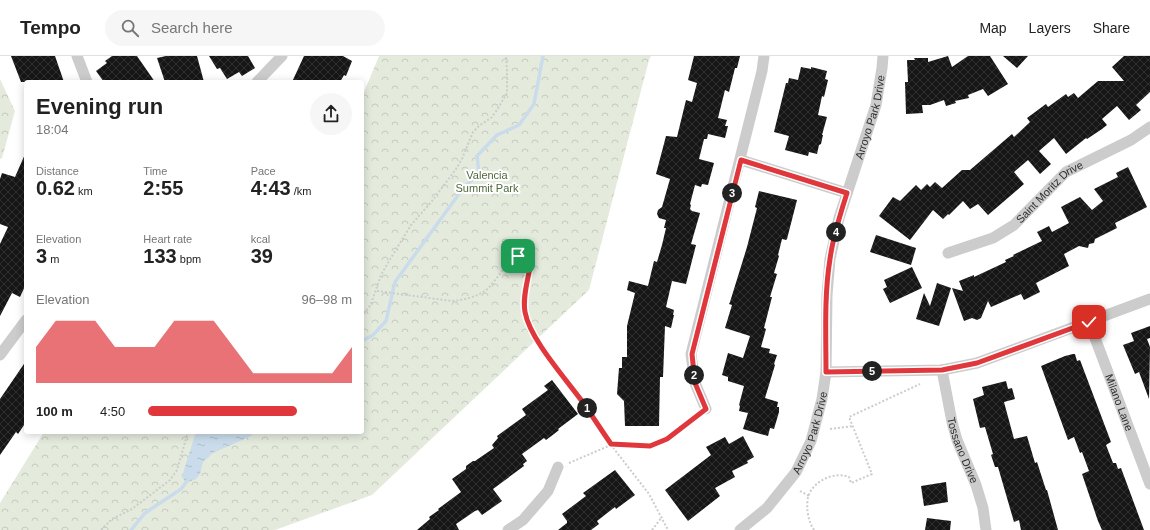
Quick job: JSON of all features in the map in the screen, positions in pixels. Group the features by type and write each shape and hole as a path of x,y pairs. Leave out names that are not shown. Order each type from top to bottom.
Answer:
{"street":[{"path":"77,56 86,80"},
{"path":"260,80 282,56"},
{"path":"706,409 695,383 692,354 741,160 762,71 764,56"},
{"name":"Arroyo Park Drive","path":"740,530 767,508 796,472 811,441 822,399 826,372 827,295 830,259 839,218 876,105 883,56"},
{"name":"Saint Moritz Drive","path":"948,253 993,238 1014,225 1066,172 1131,140 1150,127"},
{"path":"741,160 847,193"},
{"path":"826,372 942,370 977,363 1150,299"},
{"name":"Milano Lane","path":"1089,322 1150,484"},
{"path":"0,355 24,323"},
{"name":"Tossano Drive","path":"942,370 952,422 957,440 976,485 983,508 986,530"},
{"path":"508,530 523,520 548,491 558,467"}],"path":[{"path":"364,314 377,291 377,286 384,270 411,225 452,175 462,159 473,132 480,125 491,118 507,93 506,56"},
{"path":"377,291 452,301 463,300 473,297 491,286 514,258 522,253 529,254 531,261 524,311 531,330 611,444 649,494 668,530"},
{"path":"814,530 809,521 807,510 808,496 815,486 830,476 842,474 848,477 851,483 872,474 849,417 920,384"},
{"path":"558,467 611,444 650,446 667,439 706,409"},
{"path":"830,429 853,426"},
{"path":"101,530 112,519 132,509 170,480 177,470 187,434"},
{"path":"800,491 808,496"},
{"path":"652,530 662,517"}],"green space":[{"name":"Valencia Summit Park","path":"379,56 651,56 589,290 372,495 275,530 0,530 0,503 43,434 364,434 364,92"},
{"path":"0,79 15,111 2,158 0,159"}],"water":[{"path":"195,434 252,434 251,436 213,453 203,462 200,474 196,479 186,483 182,477"}],"building":[{"path":"11,56 55,56 63,80 24,80 24,82 21,82"},
{"path":"112,56 137,56 154,80 103,80 96,71 107,63 105,61"},
{"path":"166,56 197,56 203,80 164,80 157,58"},
{"path":"209,56 248,56 255,68 242,76 239,72 227,79 220,68 217,69"},
{"path":"304,56 343,56 352,61 346,76 344,75 341,80 293,80"},
{"path":"694,56 740,56 737,68 735,68 729,92 725,90 718,118 727,120 725,126 728,126 725,138 708,134 707,139 704,139 699,159 714,163 708,185 702,184 701,187 695,185 690,204 690,209 692,211 700,213 691,244 696,245 686,284 672,281 666,307 674,310 674,315 671,328 665,326 663,377 660,377 659,426 625,426 624,401 617,394 619,368 622,368 622,357 627,357 627,326 635,293 627,290 629,281 648,286 654,261 657,262 662,245 666,228 664,228 666,220 659,218 657,214 658,210 662,207 670,179 656,174 666,136 677,137 686,100 692,102 697,83 688,80"},
{"path":"948,56 952,67 968,56 990,56 1008,84 988,96 983,89 968,95 969,98 955,101 956,103 946,106 944,100 930,105 922,105 923,113 906,114 905,82 908,82 907,60 915,60 914,58 928,58 928,62"},
{"path":"1003,56 1028,56 1017,68"},
{"path":"1124,56 1150,56 1150,92 1136,105 1141,110 1129,120 1117,106 1102,119 1107,125 1087,139 1086,138 1066,154 1054,138 1039,151 1051,164 1040,174 1028,160 1014,172 1024,184 988,215 978,204 970,209 963,201 943,219 933,210 910,240 879,216 893,197 900,201 916,185 921,190 927,184 930,187 935,182 942,188 962,170 970,170 1012,134 1014,137 1030,122 1027,118 1046,104 1048,107 1066,94 1068,97 1074,93 1078,98 1098,81 1124,81 1112,67"},
{"path":"801,67 811,69 811,67 827,71 825,79 828,80 824,97 822,96 818,115 827,117 821,144 819,145 817,154 809,152 808,156 785,150 789,136 774,132 786,83 788,83 789,78 798,80"},
{"path":"24,157 24,288 20,297 12,293 0,316 0,244 8,227 0,224 0,179 2,173 15,177"},
{"path":"1128,167 1147,207 1115,223 1117,228 1095,239 1094,243 1089,244 1088,248 1079,246 1064,254 1069,266 1036,283 1040,292 1024,300 1021,294 991,307 988,301 981,318 977,320 972,318 964,321 952,288 963,291 959,281 974,275 974,277 1006,262 1005,260 1014,256 1013,255 1042,241 1037,232 1049,226 1052,232 1069,223 1061,207 1080,197 1092,210 1103,201 1094,189 1118,177 1116,173"},
{"path":"759,191 797,200 787,239 782,239 778,255 774,273 777,274 770,297 772,297 761,347 770,349 769,353 777,355 765,398 778,402 777,407 779,407 779,412 774,429 770,428 768,436 743,429 748,413 739,411 744,386 728,381 728,377 722,375 728,353 743,358 750,336 725,328 732,305 729,304 747,247 757,208 755,207"},
{"path":"876,235 916,248 911,265 870,252"},
{"path":"912,267 922,288 890,303 883,289 887,287 884,280"},
{"path":"937,283 951,288 939,326 916,319 924,293 930,306"},
{"path":"1150,326 1150,338 1147,339 1150,347 1149,399 1139,372 1135,374 1123,345 1134,341 1131,333"},
{"path":"1075,354 1077,361 1080,360 1111,442 1106,445 1113,463 1116,463 1118,469 1121,468 1144,530 1102,530 1098,521 1082,474 1089,471 1082,452 1080,453 1074,437 1068,440 1041,366"},
{"path":"24,364 24,425 18,434 16,432 0,455 0,399"},
{"path":"552,380 578,414 546,440 544,438 522,454 527,461 523,464 524,466 493,489 502,501 482,515 478,510 475,511 456,524 459,530 417,530 430,519 429,517 439,510 438,509 461,492 452,479 466,469 466,466 494,448 492,445 498,438 497,436 526,415 522,409 548,390 544,386"},
{"path":"1006,381 1008,389 1012,388 1015,399 1004,402 1014,439 1027,436 1035,463 1037,462 1047,490 1058,530 1021,530 1019,520 1014,522 998,467 995,467 991,455 993,454 985,427 980,428 973,399 984,395 982,387"},
{"path":"743,436 754,457 747,461 748,463 732,471 735,477 715,488 720,496 688,521 665,490 711,455 706,447 725,437 729,444"},
{"path":"615,470 635,495 616,509 615,507 597,521 599,524 591,530 558,530 567,523 562,514 586,496 583,493"},
{"path":"946,482 948,502 924,506 921,486"},
{"path":"927,518 951,521 950,530 925,530"}],"waterway":[{"path":"364,340 373,335 386,321 395,282 464,187 479,174 477,156 497,135 519,125 534,104 543,56"},
{"path":"131,530 145,513 181,489 188,480"}],"route":[{"path":"518,256 522,253 526,253 531,257 524,304 524,311 531,330 611,444 628,446 650,446 667,439 706,409 695,383 692,354 741,160 847,193 839,218 830,259 827,295 826,372 942,370 977,363 1089,322"}]}
